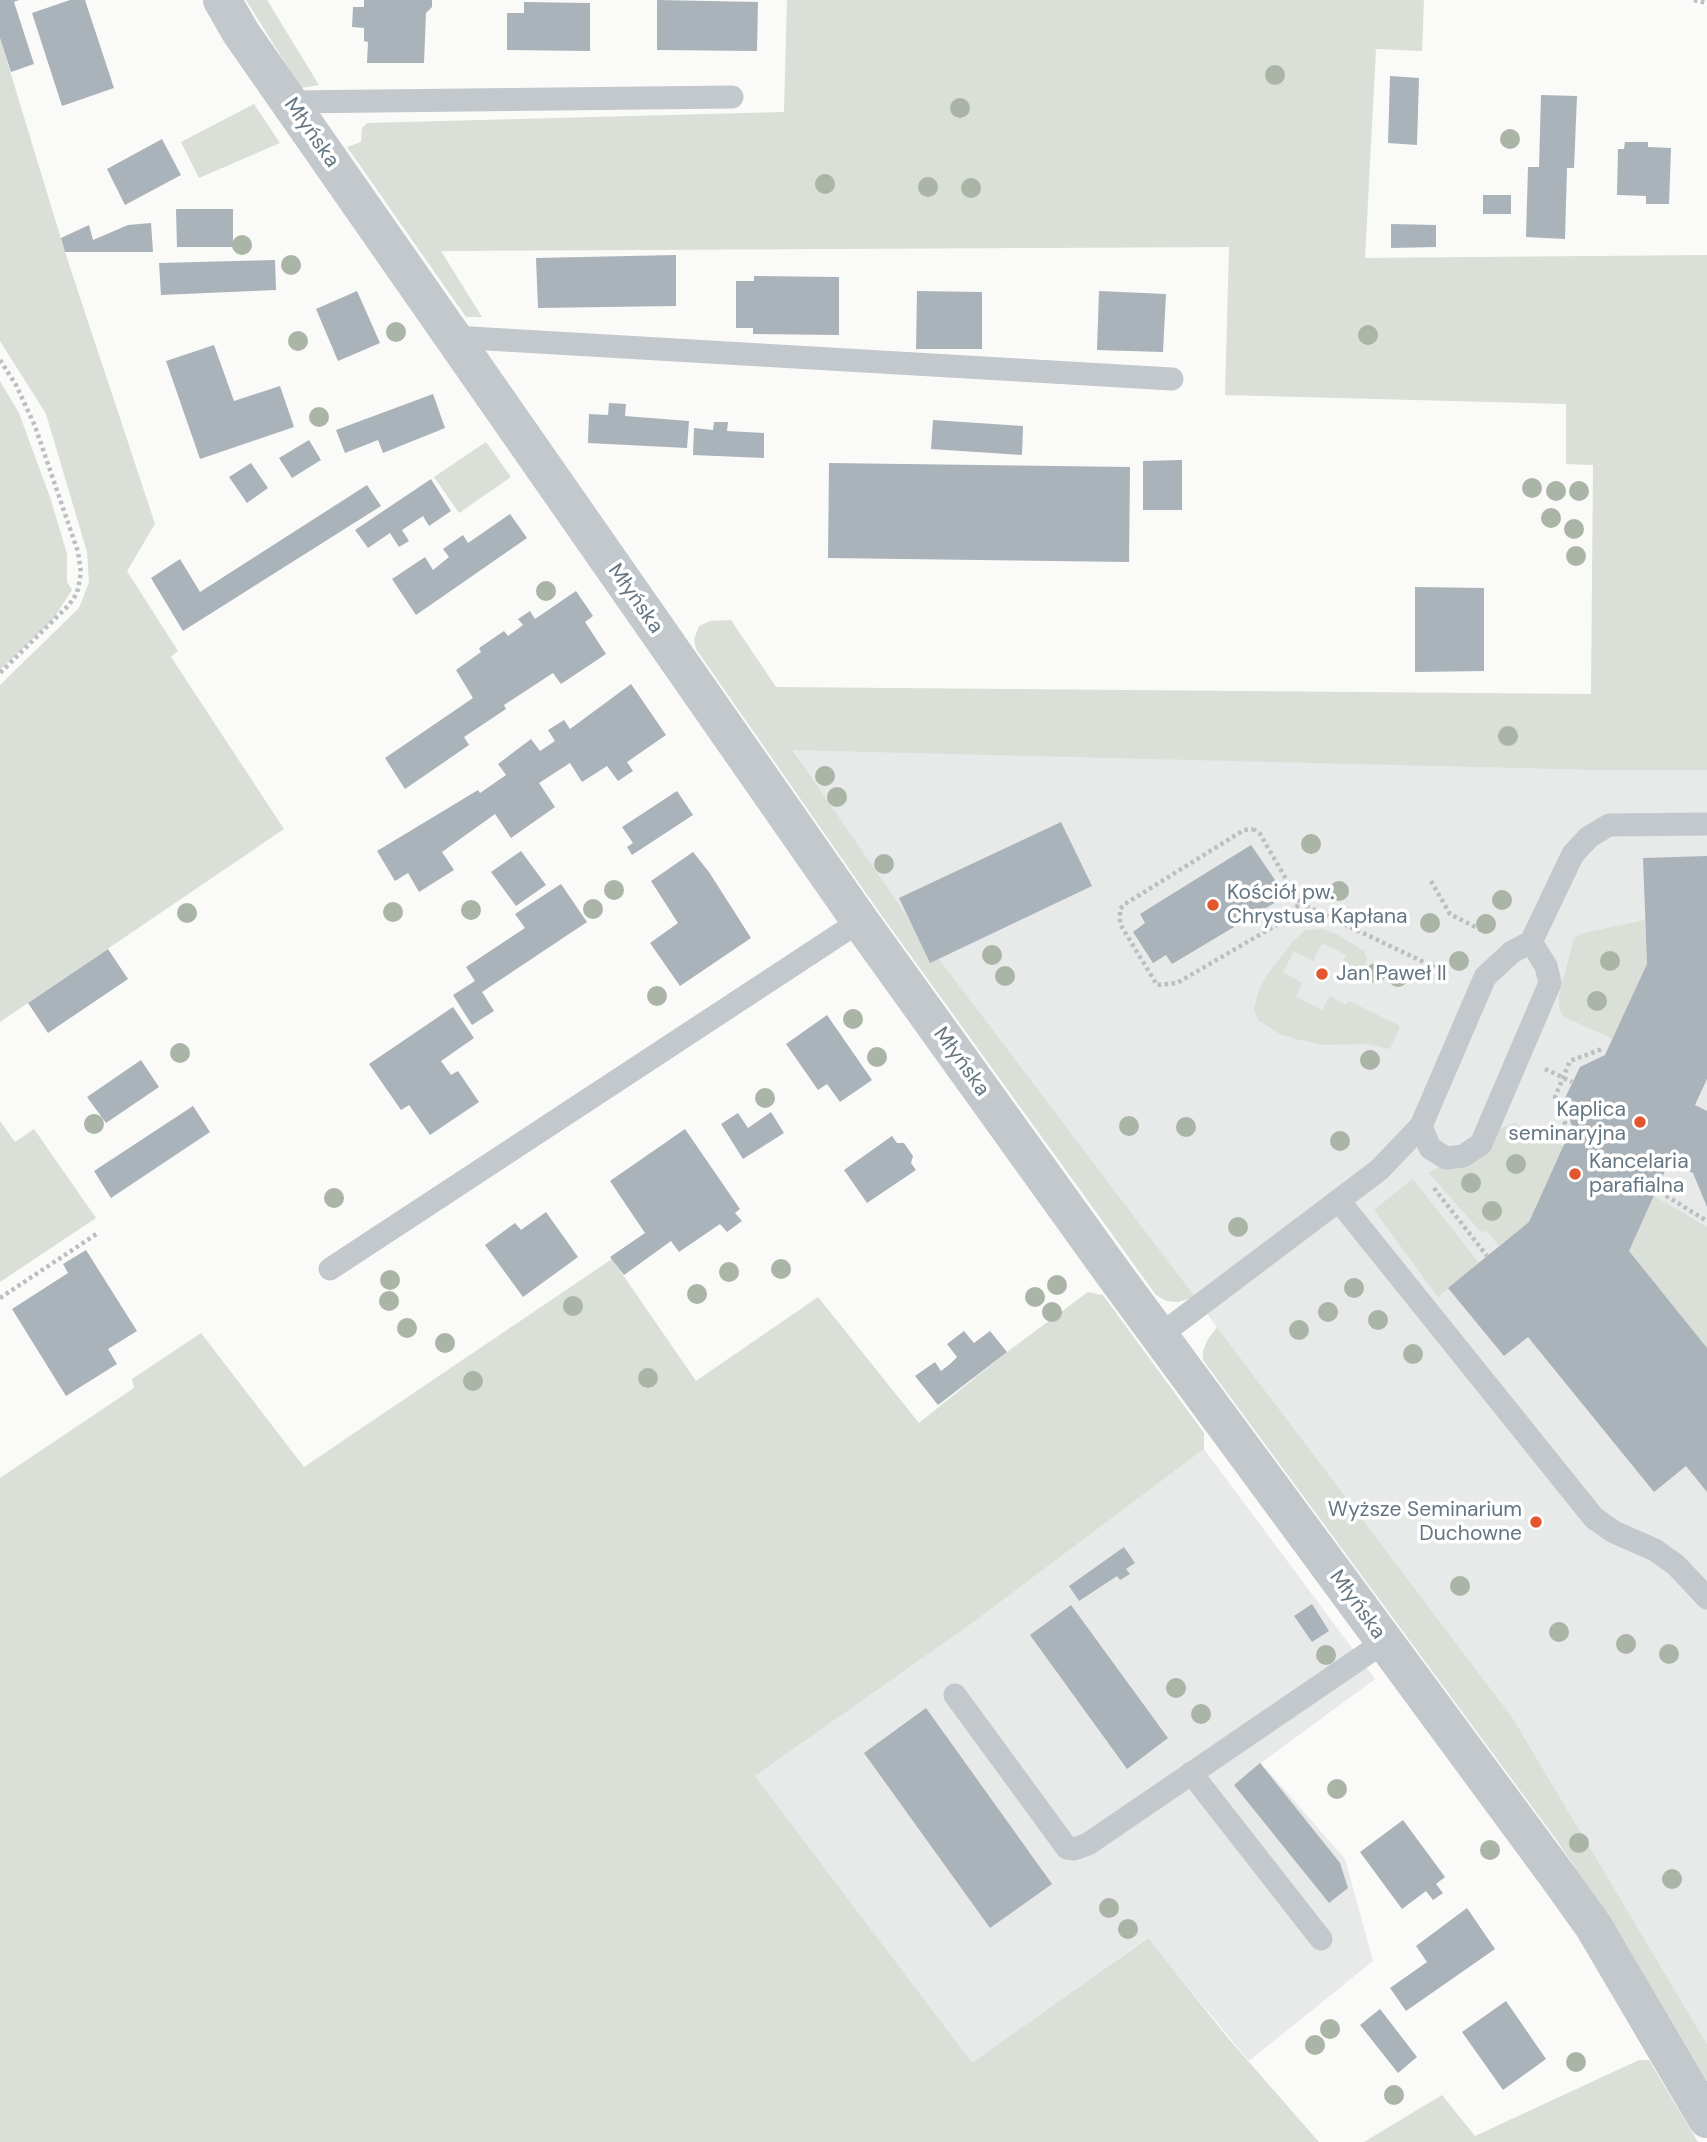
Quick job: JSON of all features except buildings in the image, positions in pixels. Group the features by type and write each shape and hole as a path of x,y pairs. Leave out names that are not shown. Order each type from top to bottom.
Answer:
{"street":[{"name":"Młyńska","path":"222,0 241,33 860,921 1159,1336 1594,1927 1707,2119"}],"lane":[{"path":"289,102 732,97"},
{"path":"453,337 1171,379"},
{"path":"1159,1336 1378,1170 1421,1126 1485,977 1513,952 1531,942 1573,854 1589,836 1609,825 1707,824"},
{"path":"330,1269 860,921"},
{"path":"1421,1126 1430,1148 1446,1158 1462,1156 1481,1144 1550,984 1546,966 1531,942"},
{"path":"1339,1201 1594,1518 1614,1532 1655,1550 1676,1565 1707,1598"},
{"path":"955,1695 1067,1848 1074,1849 1088,1844 1384,1642"},
{"path":"1191,1773 1321,1940"}],"path":[{"path":"1695,0 1707,4"},
{"path":"0,360 16,385 35,426 78,552 81,573 77,593 69,605 0,673"},
{"path":"1300,903 1285,920 1177,983 1168,985 1157,985 1120,924 1118,916 1125,904 1244,830 1253,829 1259,834 1300,903 1480,989"},
{"path":"1431,881 1450,914 1485,932"},
{"path":"1568,1132 1555,1097 1570,1061 1602,1049"},
{"path":"1537,1065 1572,1082"},
{"path":"1401,1147 1487,1256"},
{"path":"1660,1192 1707,1221"},
{"path":"0,1298 98,1233"}],"shaded area":[{"path":"246,0 267,0 319,85 301,88"},
{"path":"787,0 1424,0 1422,51 1376,49 1365,258 1707,255 1707,770 1590,770 793,750 910,921 930,962 939,959 1195,1297 1178,1302 1166,1301 1156,1295 877,909 696,649 694,639 699,626 710,621 731,620 776,687 1591,694 1593,465 1566,464 1566,404 1225,395 1229,247 441,251 482,317 466,317 347,147 361,142 362,128 367,123 784,112"},
{"path":"0,38 65,252 155,524 127,571 178,651 171,657 284,829 0,1022 0,685 79,608 89,582 87,552 46,414 0,341"},
{"path":"254,104 280,143 199,178 181,142"},
{"path":"0,381 19,413 51,500 67,554 67,582 72,590 52,621 0,670"},
{"path":"486,442 511,477 459,513 434,477"},
{"name":"Wyższe Seminarium Duchowne","path":"793,749 1590,770 1707,770 1707,2044 1512,1717 894,900"},
{"path":"1645,920 1647,964 1613,1039 1564,1017 1559,1008 1559,995 1574,939 1583,933"},
{"path":"1323,929 1364,951 1367,960 1360,978 1340,968 1346,955 1322,943 1313,961 1294,951 1283,972 1302,983 1296,997 1322,1010 1330,996 1346,1005 1349,1001 1400,1026 1390,1049 1366,1044 1325,1045 1299,1040 1280,1034 1258,1020 1254,1009 1258,992 1267,975 1293,941 1306,930"},
{"path":"0,1121 15,1142 34,1129 96,1218 0,1282"},
{"path":"1514,1123 1564,1146 1529,1222 1499,1246 1486,1230 1482,1233 1429,1173 1494,1131"},
{"path":"1413,1179 1479,1263 1438,1297 1374,1210"},
{"path":"1654,1196 1707,1227 1707,1348 1629,1251"},
{"path":"612,1259 696,1381 818,1297 919,1423 1007,1352 1088,1292 1103,1295 1204,1433 1204,1449 971,1624 755,1776 972,2063 1148,1938 1227,2037 1319,2142 0,2142 0,1478 134,1388 132,1379 201,1333 304,1467"},
{"path":"1217,1327 1512,1717 1707,2044 1707,2081 1616,1927 1555,1838 1203,1360 1208,1339"},
{"path":"1204,1449 1375,1679 1261,1763 1345,1859 1373,1961 1249,2061 1147,1938 972,2064 755,1776 971,1624"},
{"path":"1639,2060 1649,2060 1698,2142 1364,2142 1442,2095 1475,2136"}],"place":[{"name":"Kościół pw. Chrystusa Kapłana","path":"1213,905"},
{"name":"Jan Paweł II","path":"1322,974"},
{"name":"Kaplica seminaryjna","path":"1640,1122"},
{"name":"Kancelaria parafialna","path":"1575,1174"},
{"name":"Wyższe Seminarium Duchowne","path":"1536,1522"}]}
